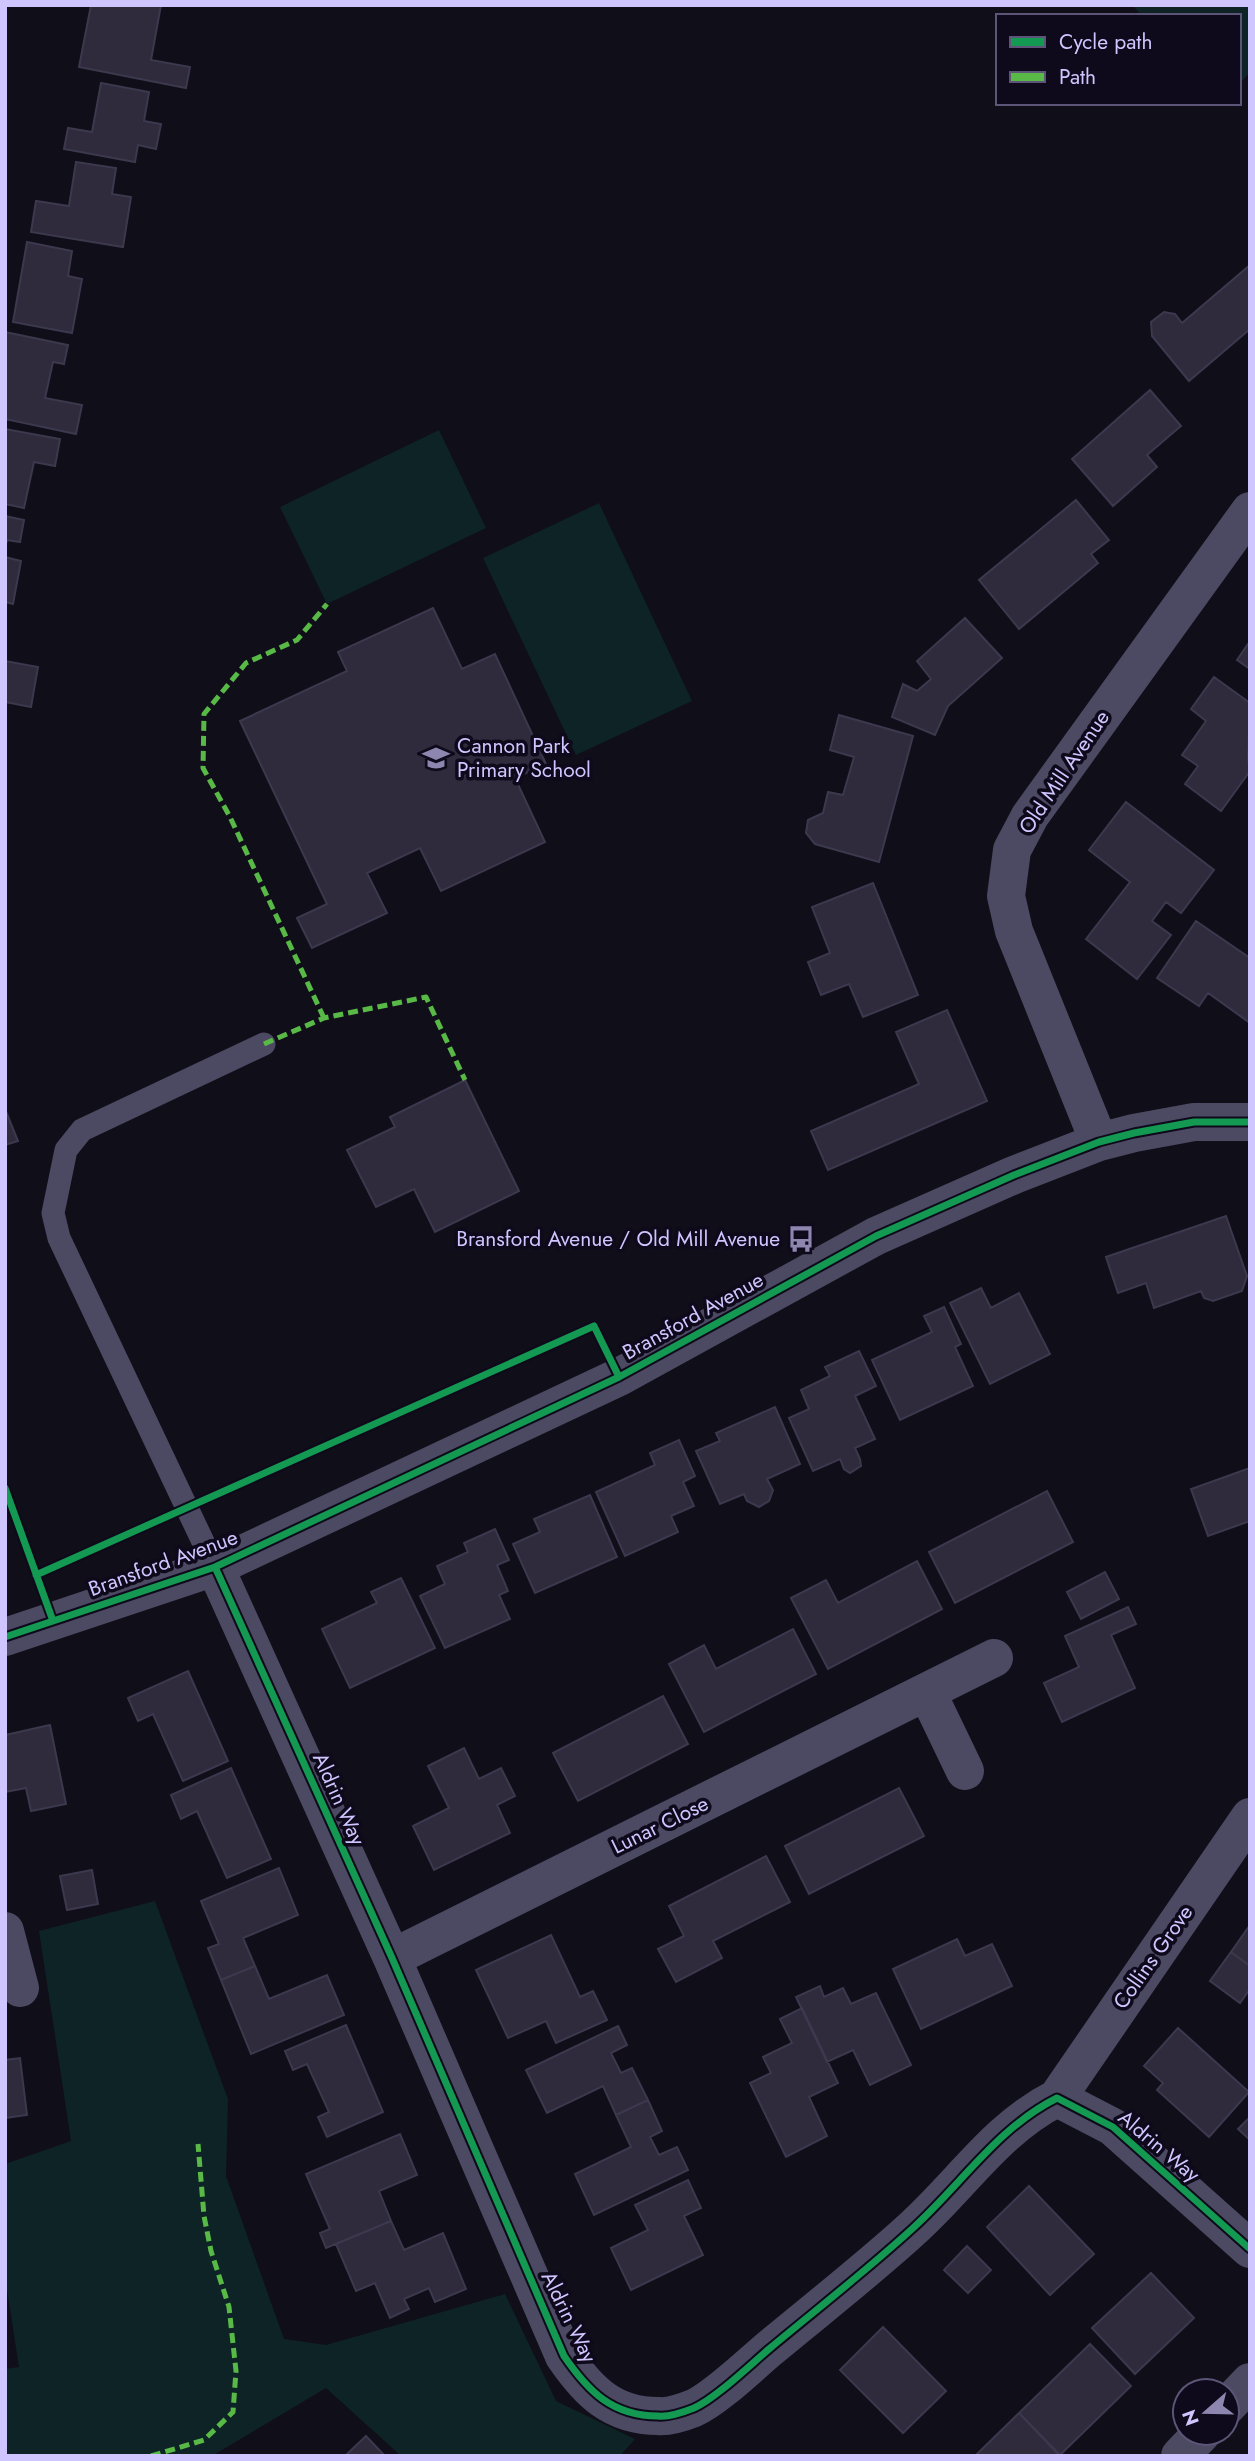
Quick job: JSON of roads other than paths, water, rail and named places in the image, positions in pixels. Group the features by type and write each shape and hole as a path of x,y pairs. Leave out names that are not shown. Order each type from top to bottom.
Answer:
{"street":[{"name":"Old Mill Avenue","path":"1100,1142 1014,931 1006,896 1012,850 1030,816 1250,511"},
{"name":"Bransford Avenue","path":"5,1637 215,1567 619,1377 907,1220 1014,1175 1100,1142 1133,1133 1195,1122 1250,1122"},
{"name":"Aldrin Way","path":"215,1567 392,1958 564,2356 583,2384 626,2412 659,2417 694,2408 913,2228 993,2145 1031,2111 1057,2098 1113,2127 1250,2249"},
{"name":"Lunar Close","path":"392,1958 994,1658"},
{"path":"928,1692 965,1771"},
{"name":"Collins Grove","path":"1057,2098 1250,1817"},
{"path":"6,1940 20,1989"}],"lane":[{"path":"215,1567 59,1238 53,1213 66,1150 82,1130 264,1044"}],"place":[{"name":"Cannon Park Primary School","path":"436,758"},
{"name":"Bransford Avenue / Old Mill Avenue","path":"801,1239"}]}
